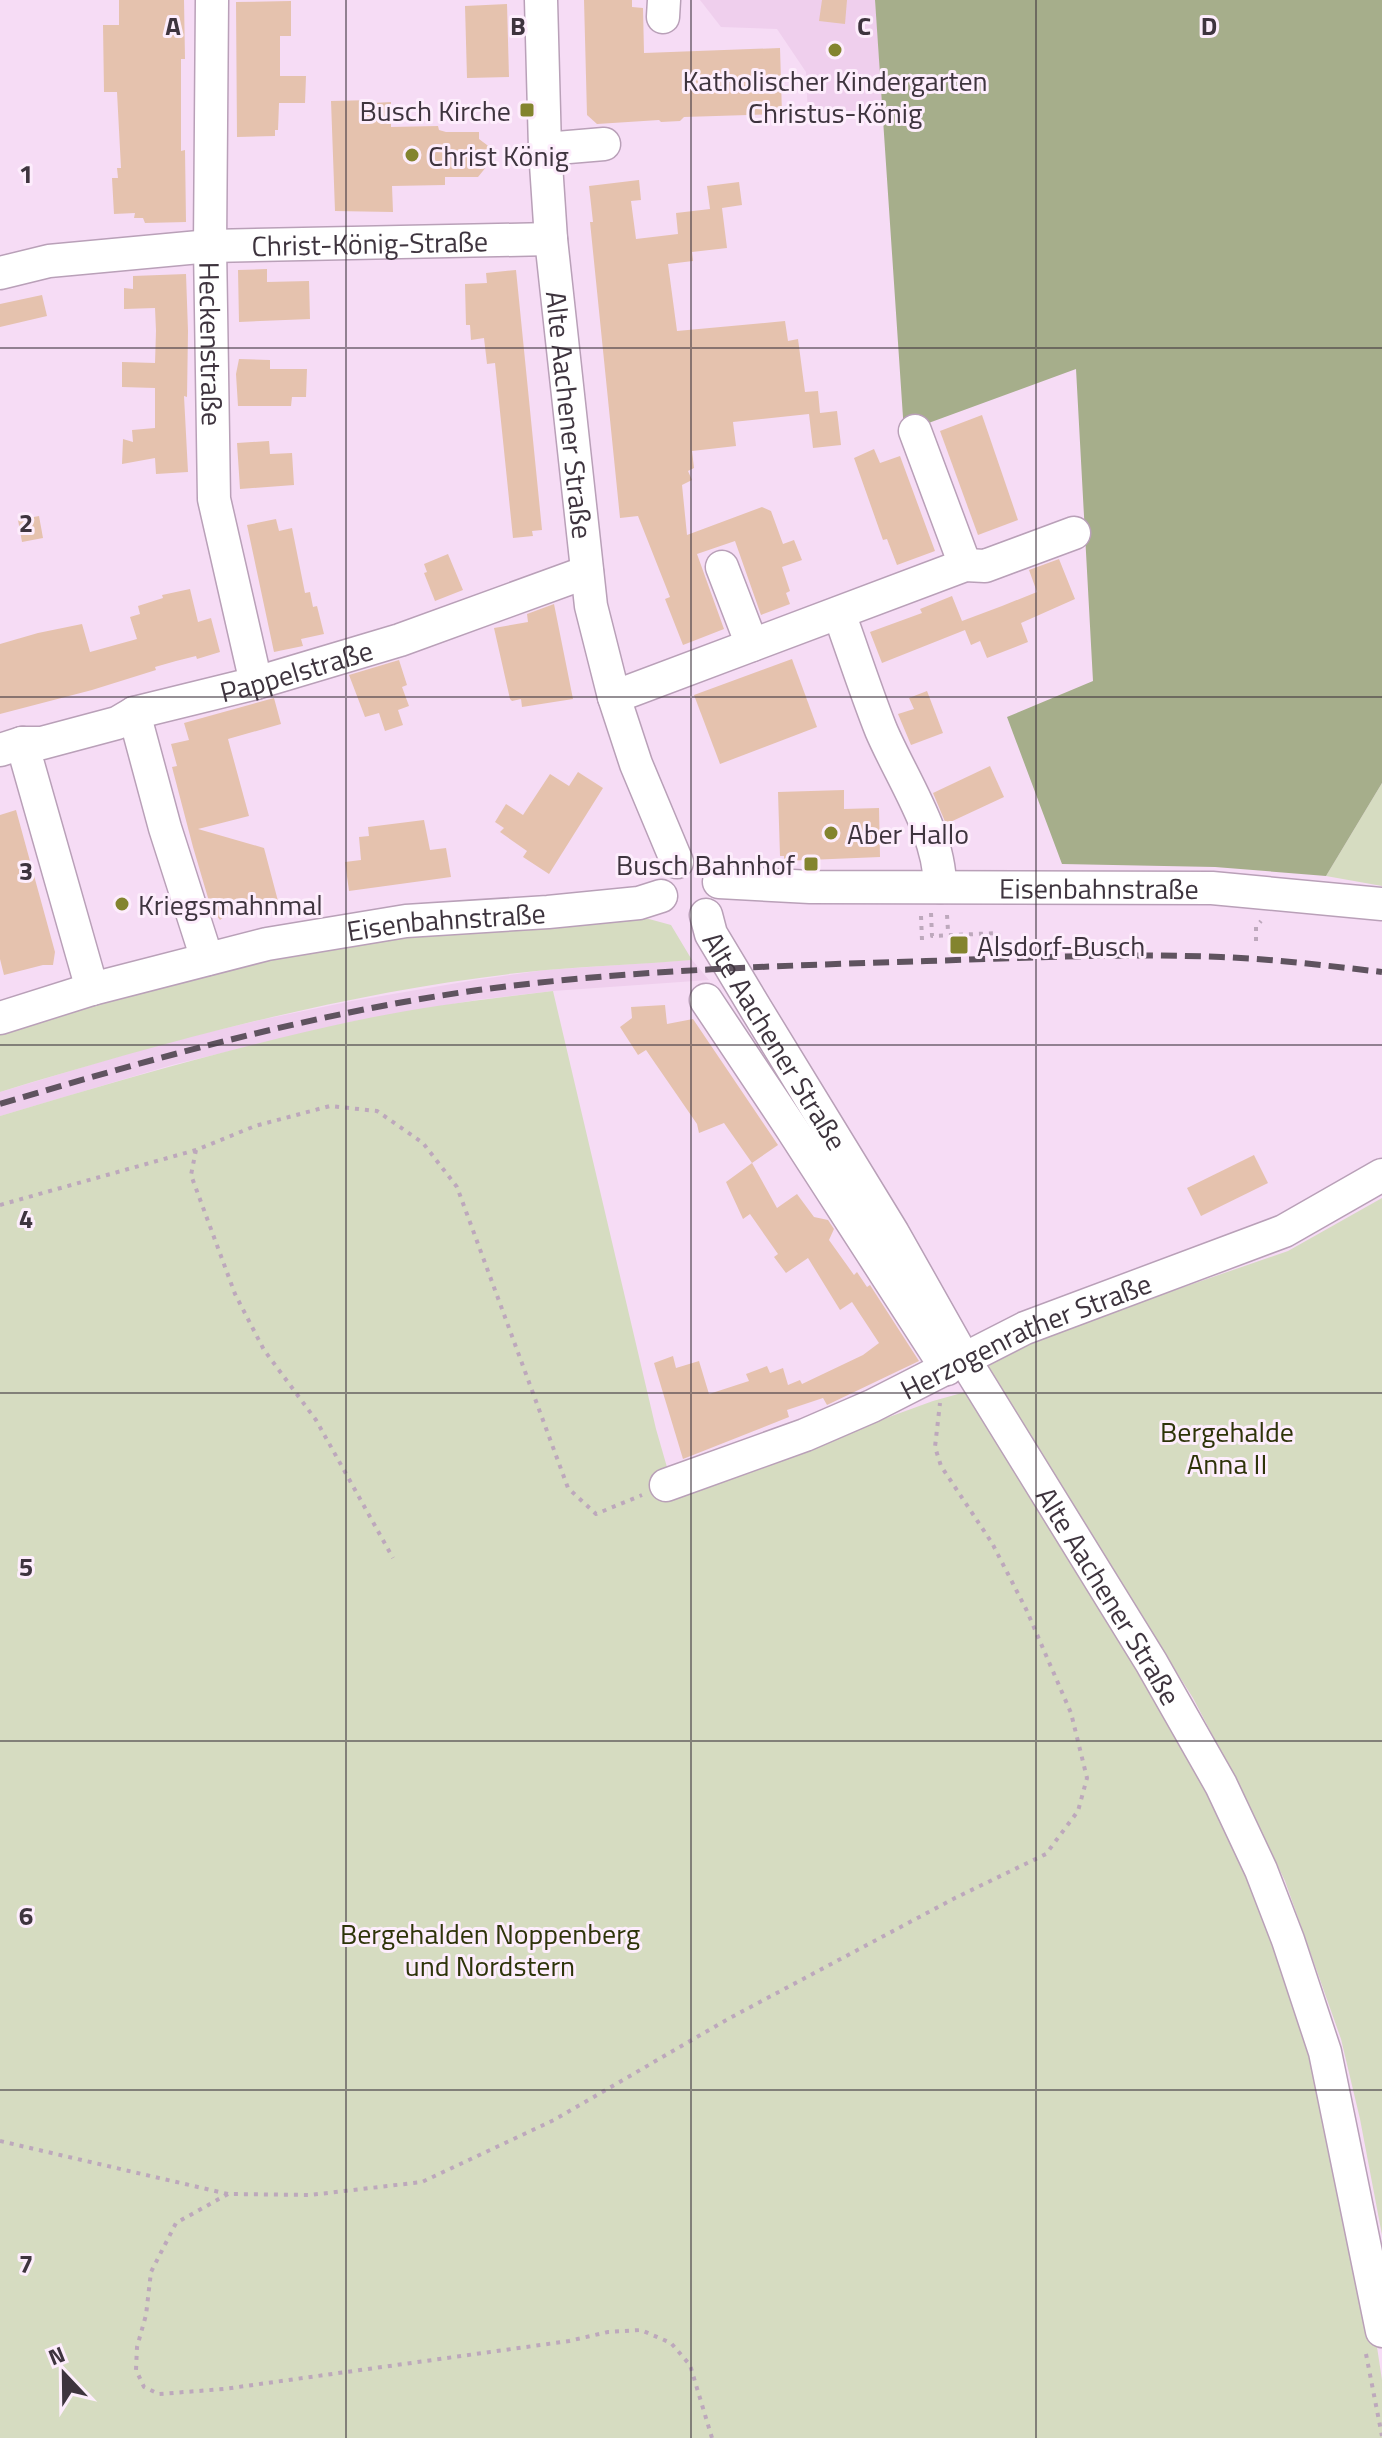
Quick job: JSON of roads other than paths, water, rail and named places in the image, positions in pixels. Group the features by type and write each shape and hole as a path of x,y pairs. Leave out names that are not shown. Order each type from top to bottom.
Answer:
{"street":[{"name":"Heckenstraße","path":"212,0 210,246 214,499 256,683"},
{"name":"Alte Aachener Straße","path":"541,0 551,239 591,606 614,697 636,764 677,862"},
{"path":"545,149 604,144"},
{"name":"Christ-König-Straße","path":"0,273 49,261 210,246 551,239"},
{"path":"915,431 965,565"},
{"path":"614,697 965,565 985,566 1074,533"},
{"path":"722,567 752,645"},
{"name":"Pappelstraße","path":"11,746 42,743 117,723 134,713 256,683 400,640 587,572"},
{"path":"839,613 881,729 925,825 940,872 930,899"},
{"path":"134,713 165,828 207,959"},
{"path":"11,746 92,989"},
{"path":"685,860 710,867 719,882 717,901 706,915 688,919 679,917 664,905 661,896 663,877 677,862 685,860"},
{"name":"Eisenbahnstraße","path":"719,882 930,899 1212,888 1382,904"},
{"name":"Eisenbahnstraße","path":"0,1018 92,989 267,944 406,921 563,911 639,903 661,896"},
{"name":"Alte Aachener Straße","path":"706,915 711,934 893,1233 956,1364"},
{"name":"Alte Aachener Straße","path":"706,1000 956,1364 1151,1662 1221,1785 1261,1870 1325,2052 1374,2340"},
{"name":"Herzogenrather Straße","path":"666,1485 805,1435 872,1406 1025,1328 1284,1231 1382,1175"}],"railway":[{"path":"0,1104 178,1053 297,1024 417,1000 534,983 758,967 1111,956 1241,958 1382,972"}],"place":[{"name":"Katholischer Kindergarten Christus-König","path":"835,50"},
{"name":"Busch Kirche","path":"527,110"},
{"name":"Christ König","path":"412,155"},
{"name":"Aber Hallo","path":"831,833"},
{"name":"Busch Bahnhof","path":"811,864"},
{"name":"Kriegsmahnmal","path":"122,904"},
{"name":"Alsdorf-Busch","path":"959,945"}],"park label":[{"name":"Bergehalde Anna II","path":"1227,1447"},
{"name":"Bergehalden Noppenberg und Nordstern","path":"490,1949"}]}
